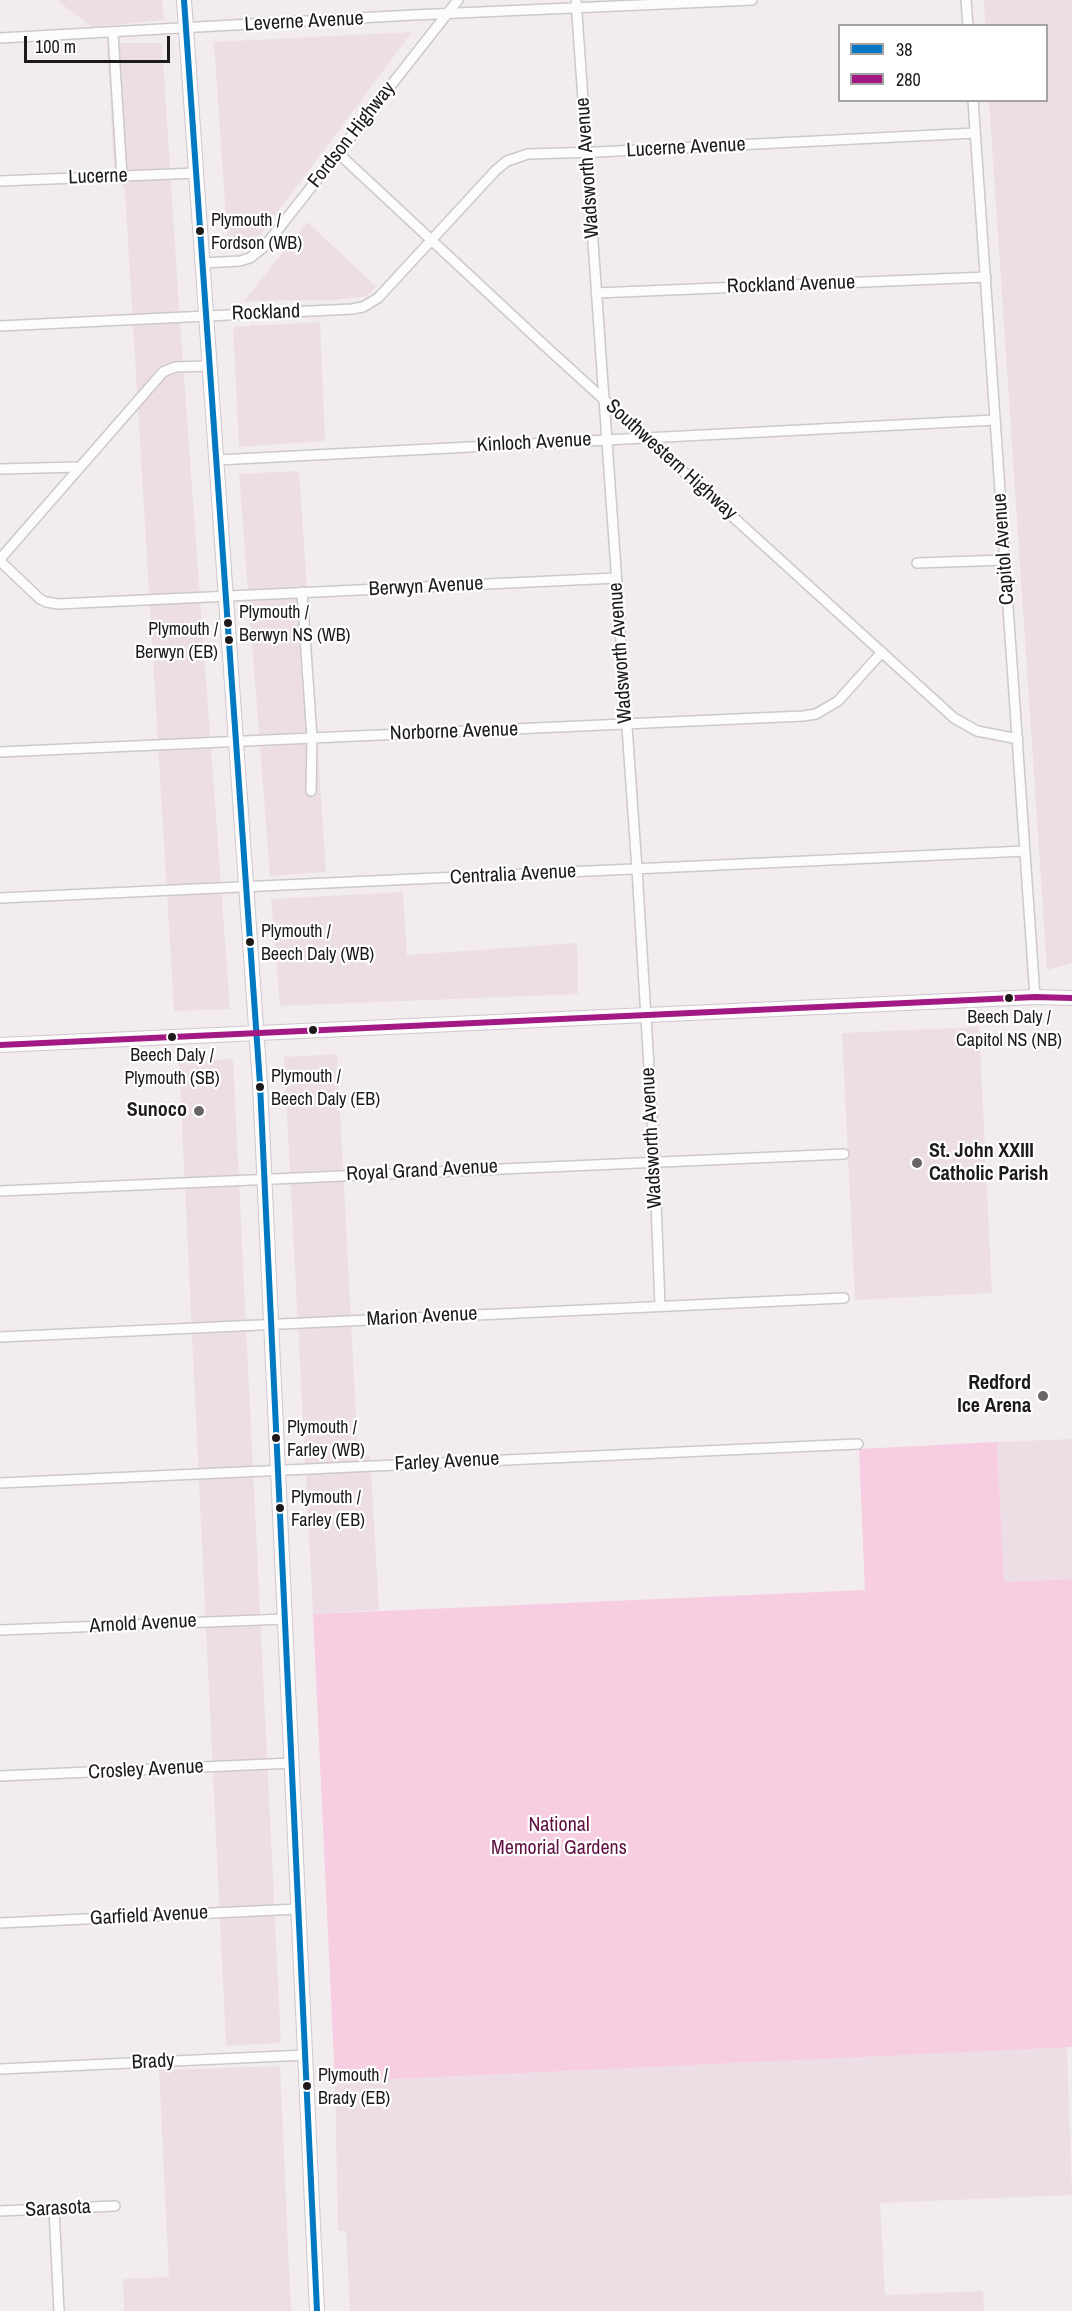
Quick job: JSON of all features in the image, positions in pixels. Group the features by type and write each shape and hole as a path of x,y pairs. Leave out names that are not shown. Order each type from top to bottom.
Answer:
{"main road":[{"path":"184,0 257,1034 317,2311"},
{"path":"0,1045 646,1014 1035,997 1072,998"}],"street":[{"name":"Fordson Highway","path":"203,263 240,261 261,251 458,0"},
{"name":"Leverne Avenue","path":"0,38 447,15 576,4 752,0"},
{"path":"966,0 968,24"},
{"name":"Wadsworth Avenue","path":"576,4 637,869 660,1306"},
{"path":"112,33 122,176"},
{"name":"Capitol Avenue","path":"973,102 1035,997"},
{"name":"Lucerne Avenue","path":"432,240 496,170 507,161 528,154 975,133"},
{"name":"Southwestern Highway","path":"338,153 604,399 962,724 977,731 1018,739"},
{"name":"Lucerne","path":"0,181 196,173"},
{"name":"Rockland","path":"0,326 363,307 378,298 432,240"},
{"name":"Rockland Avenue","path":"596,293 986,276"},
{"path":"0,560 163,372 175,367 209,366"},
{"name":"Kinloch Avenue","path":"217,460 995,420"},
{"path":"0,469 79,467"},
{"name":"Berwyn Avenue","path":"0,560 40,598 53,604 616,578"},
{"path":"917,563 1005,560"},
{"path":"302,592 312,738 311,791"},
{"name":"Norborne Avenue","path":"0,752 816,714 838,701 882,652"},
{"name":"Centralia Avenue","path":"0,898 1025,851"},
{"name":"Royal Grand Avenue","path":"0,1191 844,1154"},
{"name":"Marion Avenue","path":"0,1337 844,1298"},
{"name":"Farley Avenue","path":"0,1483 858,1444"},
{"name":"Arnold Avenue","path":"0,1630 285,1619"},
{"name":"Crosley Avenue","path":"0,1776 292,1763"},
{"name":"Garfield Avenue","path":"0,1923 298,1909"},
{"name":"Brady","path":"0,2069 305,2055"},
{"name":"Sarasota","path":"0,2211 115,2206"},
{"path":"54,2209 59,2311"}],"shaded area":[{"path":"60,0 162,0 164,20 92,27 59,2"},
{"path":"984,0 1072,0 1072,963 1047,970 989,102 1048,102 1048,24 985,24"},
{"path":"412,32 253,245 228,248 214,42"},
{"path":"107,43 162,43 230,1009 174,1011 125,191 114,169"},
{"path":"307,222 376,286 368,296 332,300 244,301"},
{"path":"320,322 325,441 239,447 233,327"},
{"path":"299,471 326,872 270,876 239,474"},
{"path":"403,892 407,955 577,943 578,994 280,1006 271,899"},
{"name":"St. John XXIII Catholic Parish","path":"979,1027 992,1293 855,1300 842,1033"},
{"path":"337,1054 358,1455 370,1455 379,1610 313,1614 284,1057"},
{"path":"233,1059 281,2043 226,2046 179,1062"},
{"path":"1072,1439 1072,1579 1004,1582 997,1442"},
{"path":"1067,2047 1072,2195 880,2203 885,2295 983,2291 984,2311 350,2311 346,2231 338,2231 335,2082"},
{"path":"280,2066 291,2311 124,2311 123,2279 169,2277 159,2070"}],"green space":[{"name":"National Memorial Gardens","path":"997,1442 1004,1582 1072,1579 1072,2047 335,2082 313,1614 865,1590 859,1449"}],"transit line":[{"name":"38","path":"184,0 260,1084 317,2311"},
{"name":"280","path":"0,1045 1035,997 1072,998"}],"place":[{"name":"Plymouth / Fordson (WB)","path":"200,231"},
{"name":"Plymouth / Berwyn NS (WB)","path":"228,623"},
{"name":"Plymouth / Berwyn (EB)","path":"229,640"},
{"name":"Plymouth / Beech Daly (WB)","path":"250,942"},
{"name":"Beech Daly / Capitol NS (NB)","path":"1009,998"},
{"name":"Beech Daly / Plymouth (SB)","path":"172,1037"},
{"name":"Plymouth / Beech Daly (EB)","path":"260,1087"},
{"name":"Sunoco","path":"199,1111"},
{"name":"St. John XXIII Catholic Parish","path":"917,1163"},
{"name":"Redford Ice Arena","path":"1043,1396"},
{"name":"Plymouth / Farley (WB)","path":"276,1438"},
{"name":"Plymouth / Farley (EB)","path":"280,1508"},
{"name":"Plymouth / Brady (EB)","path":"307,2086"}]}
